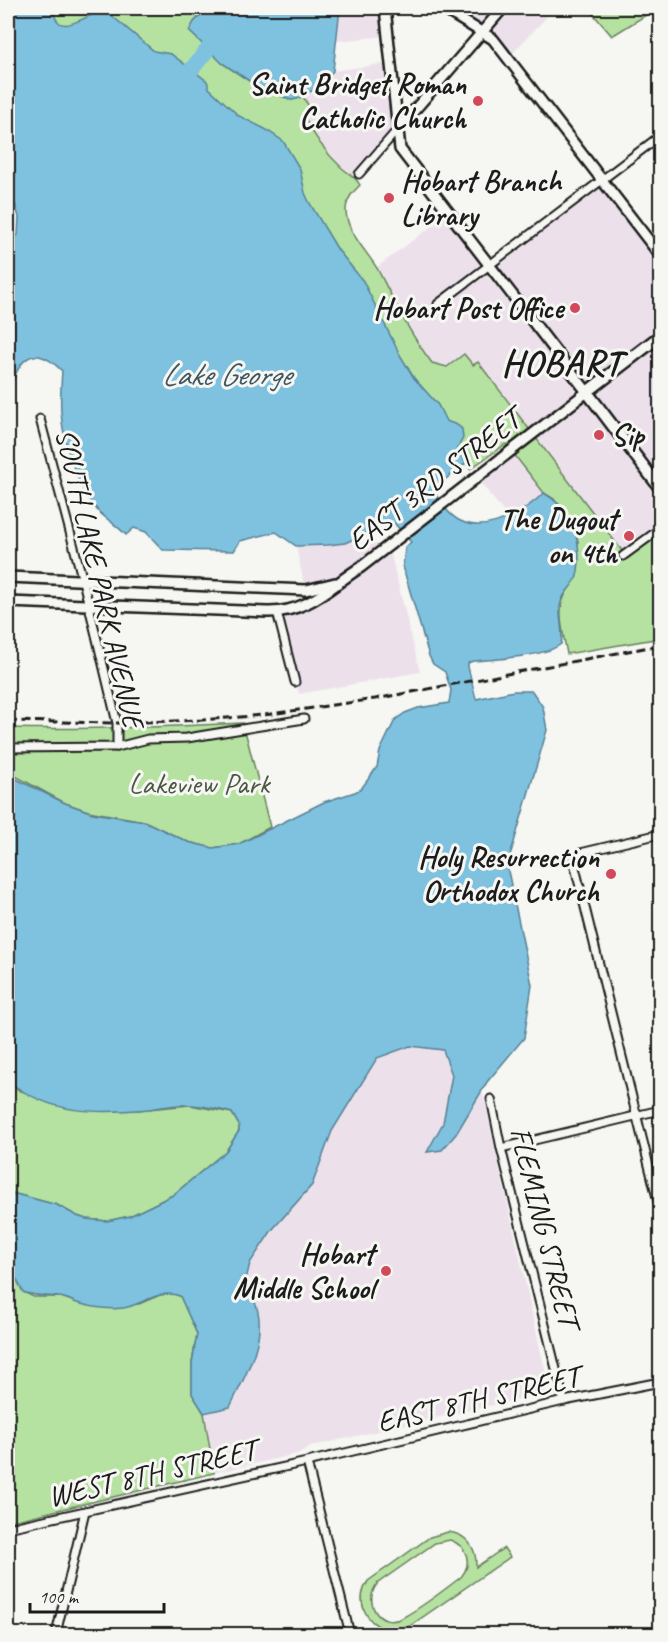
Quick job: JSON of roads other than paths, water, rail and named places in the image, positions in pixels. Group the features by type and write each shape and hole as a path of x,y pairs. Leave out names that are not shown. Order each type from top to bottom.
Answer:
{"main road":[{"path":"660,336 587,393 660,488"}],"street":[{"path":"386,8 400,149 587,393"},
{"path":"442,8 494,39 660,255"},
{"path":"359,174 503,8"},
{"path":"438,304 660,136"},
{"name":"EAST 3RD STREET","path":"8,602 277,612 305,605 323,596 338,582 362,567 587,393"},
{"name":"SOUTH LAKE PARK AVENUE","path":"40,419 83,581 117,723 117,747"},
{"path":"623,556 660,529"},
{"name":"EAST 3RD STREET","path":"8,577 306,590 338,582"},
{"path":"277,612 295,682"},
{"path":"8,748 117,747 148,739 187,738 304,719"},
{"path":"660,834 572,855 660,1210"},
{"name":"FLEMING STREET","path":"491,1098 501,1148 564,1401"},
{"path":"501,1148 660,1110"},
{"name":"EAST 8TH STREET","path":"307,1462 564,1401 660,1382"},
{"path":"307,1462 350,1635"},
{"name":"WEST 8TH STREET","path":"8,1528 307,1462"},
{"path":"56,1635 85,1511"}],"water":[{"name":"Lake George","path":"8,8 53,8 56,18 61,24 67,25 106,11 154,51 171,54 207,81 209,88 239,116 283,141 300,169 309,202 338,250 363,281 414,378 438,405 446,421 462,429 463,438 457,449 466,463 434,489 440,502 457,519 469,524 482,525 509,517 544,493 565,512 574,528 578,546 577,576 564,595 560,607 561,644 532,655 468,663 476,699 514,691 532,691 543,707 547,730 507,866 532,985 524,1038 487,1082 456,1134 442,1150 427,1152 443,1123 452,1075 443,1050 410,1046 377,1058 332,1131 312,1185 272,1230 250,1263 245,1284 254,1299 259,1318 259,1331 253,1358 230,1407 204,1413 192,1394 192,1363 197,1334 180,1296 158,1295 123,1308 100,1308 61,1297 23,1292 16,1278 8,1271 8,1192 57,1205 86,1219 107,1221 130,1216 173,1195 226,1151 239,1131 239,1125 232,1113 196,1105 111,1112 75,1110 41,1100 8,1081 8,775 65,803 93,813 144,821 188,842 213,848 239,844 324,802 361,789 377,767 380,751 395,720 418,708 449,703 451,690 445,672 433,664 429,656 405,574 403,566 405,548 411,542 394,523 388,523 345,543 328,545 296,546 276,532 240,541 234,551 163,550 146,532 134,528 126,535 98,511 83,489 72,465 63,426 62,371 40,356 24,361 14,379 8,403 8,241 18,235 19,217 8,181 8,130 12,107 8,87"},
{"path":"208,8 340,8 333,71 319,87 291,100 254,84 222,63 189,31 194,22"}],"waterway":[{"path":"191,70 230,22 248,8"}],"railway":[{"path":"8,721 117,723 264,715 375,699 660,645"}],"place":[{"name":"Saint Bridget Roman Catholic Church","path":"478,101"},
{"name":"Hobart Branch Library","path":"389,198"},
{"name":"Hobart Post Office","path":"575,308"},
{"name":"Sip","path":"599,435"},
{"name":"The Dugout on 4th","path":"629,536"},
{"name":"Holy Resurrection Orthodox Church","path":"611,874"},
{"name":"Hobart Middle School","path":"386,1271"}],"district":[{"name":"HOBART","path":"562,363"}],"park label":[{"name":"Lakeview Park","path":"199,783"}]}
